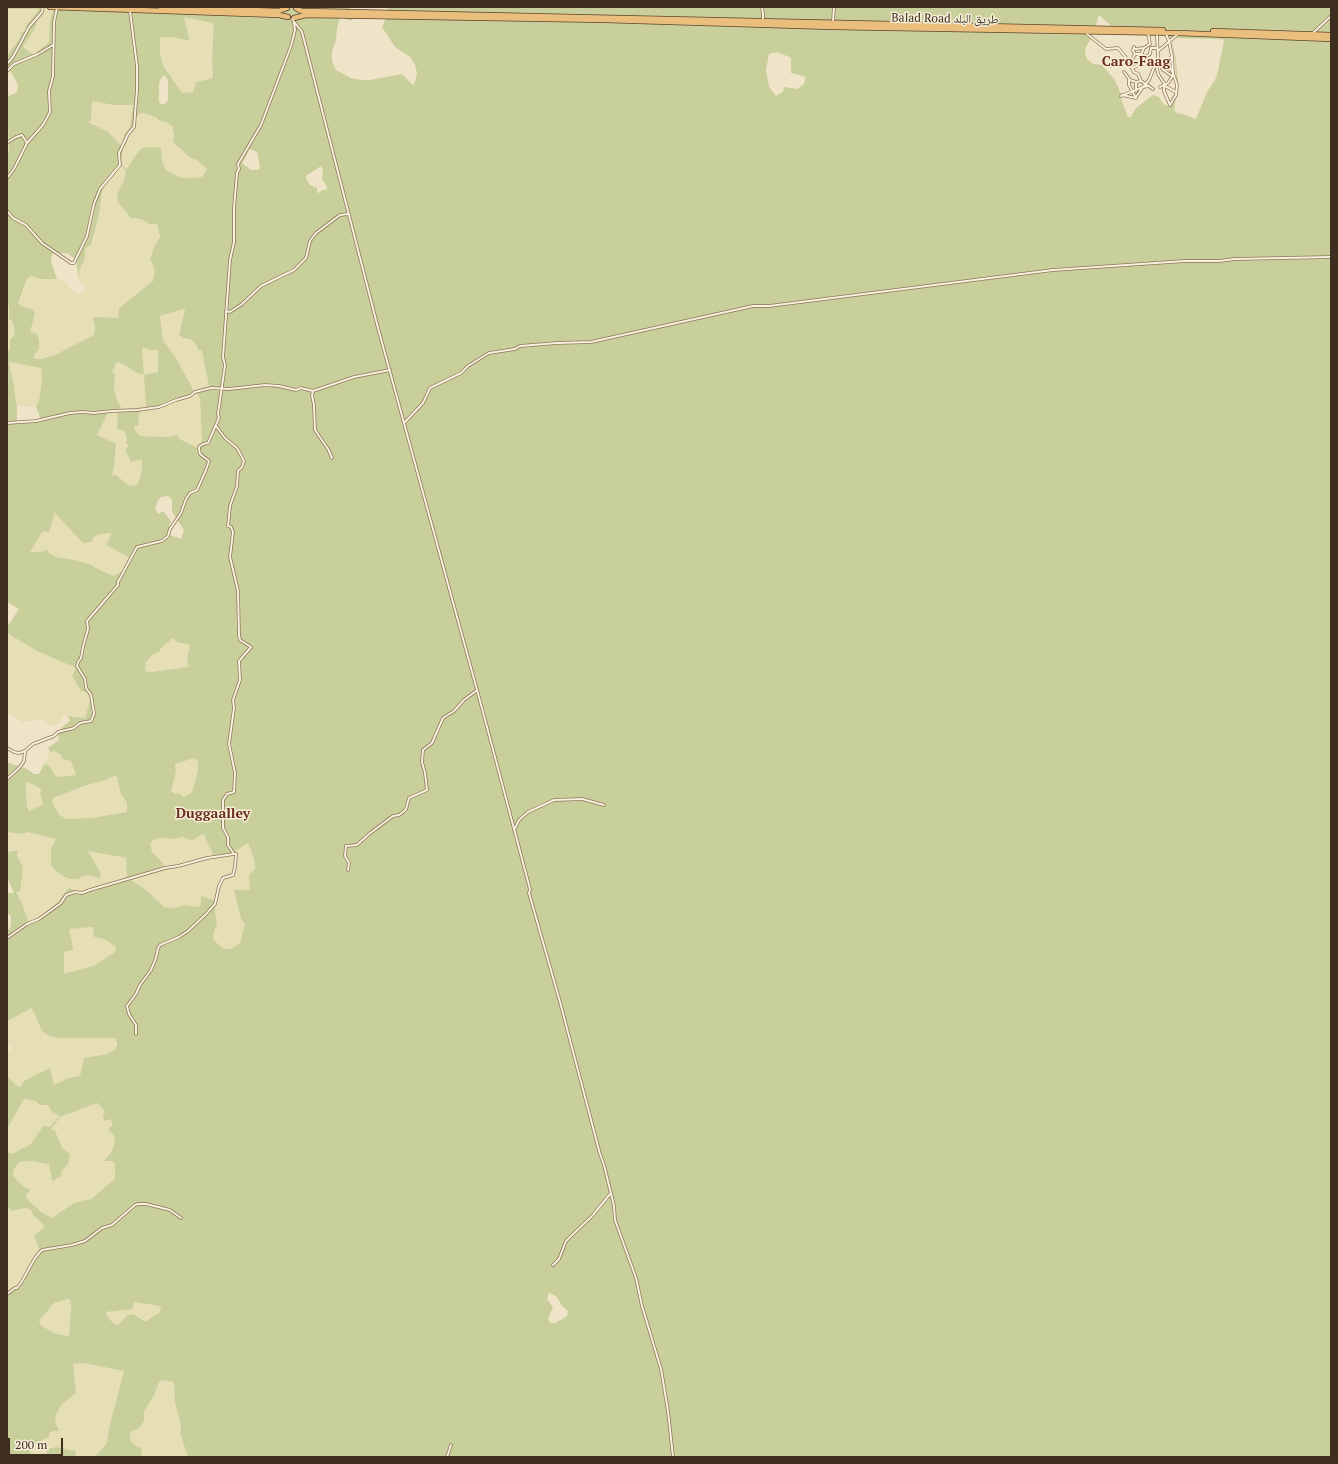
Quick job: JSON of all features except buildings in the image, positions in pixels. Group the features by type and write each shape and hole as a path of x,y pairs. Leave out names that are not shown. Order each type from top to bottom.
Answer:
{"highway":[{"name":"Balad Road طريق البلد","path":"50,7 279,15 292,19 306,15 605,20 1148,32 1331,39"},
{"path":"161,7 279,11 288,8 286,12 292,19 298,13 295,7"},
{"name":"Balad Road طريق البلد","path":"295,7 306,11 763,21 833,25 1138,29 1331,35"}],"street":[{"path":"7,64 13,57 29,27 42,12 43,7"},
{"path":"7,178 14,169 27,143 43,125 50,112 49,91 53,76 54,22 57,7"},
{"path":"762,7 764,14 763,21"},
{"path":"833,25 834,7"},
{"path":"7,211 13,218 26,225 42,242 72,263 74,262 87,236 94,204 100,189 120,165 119,153 128,134 134,127 137,66 130,10"},
{"path":"1312,34 1331,16"},
{"path":"292,19 302,32 378,328 483,712 604,1165 614,1206 615,1220 636,1278 642,1306 661,1368 673,1457"},
{"path":"7,748 19,753 33,744 54,736 58,732 74,728 80,723 91,721 94,714 91,695 86,688 85,679 77,666 81,658 88,629 87,621 118,585 118,582 137,547 162,542 168,536 170,528 181,513 186,499 190,493 197,490 201,482 209,461 200,454 199,449 203,444 208,443 219,418 218,414 225,365 223,358 226,311 230,260 234,242 234,208 237,173 239,169 238,164 254,138 284,65 295,30 292,19"},
{"path":"1130,64 1135,54 1133,51 1135,48 1144,48 1150,44 1148,32"},
{"path":"1156,62 1158,74 1164,83 1164,91 1170,105 1176,92 1177,85 1173,73 1172,56 1166,33"},
{"path":"1158,51 1178,33"},
{"path":"1087,34 1106,49 1118,48 1141,80 1153,89"},
{"path":"1136,98 1146,83 1156,62 1158,51 1157,36"},
{"path":"7,71 14,64 38,54 53,44"},
{"path":"1132,68 1140,65 1144,48"},
{"path":"1141,57 1150,54 1151,48 1157,48"},
{"path":"1135,54 1142,54"},
{"path":"1167,62 1172,56"},
{"path":"1147,64 1167,62"},
{"path":"1167,62 1173,73"},
{"path":"1162,69 1174,77"},
{"path":"1124,72 1129,79 1129,84 1136,98"},
{"path":"1160,87 1164,86 1174,77"},
{"path":"1129,79 1136,82 1141,80"},
{"path":"1134,92 1136,82"},
{"path":"1136,98 1121,95 1134,92 1143,87 1148,88 1149,86"},
{"path":"1164,86 1176,92"},
{"path":"7,141 22,135 27,143"},
{"path":"226,311 230,312 242,304 261,286 294,270 306,258 310,241 316,233 340,215 349,214"},
{"path":"404,423 423,403 430,388 461,373 468,366 489,353 515,349 520,346 591,342 753,306 769,306 1053,270 1185,261 1331,257"},
{"path":"7,423 36,421 70,413 83,412 94,414 159,407 190,396 199,391 211,388 229,389 265,385 279,386 296,390 301,388 313,391 354,378 390,370"},
{"path":"313,391 312,395 315,430 328,449 332,458"},
{"path":"136,1034 136,1025 128,1014 127,1006 151,970 158,948 160,945 188,931 214,905 219,886 223,878 231,877 234,874 236,854 234,854 228,845 228,837 223,828 223,800 227,794 234,792 235,773 229,744 234,708 233,700 240,680 239,661 251,647 240,640 239,635 238,591 230,557 233,532 231,527 228,526 228,518 230,506 237,486 238,471 242,467 244,461 237,448 224,438 216,426"},
{"path":"348,870 349,863 345,856 346,846 357,845 393,816 399,815 403,812 406,809 409,798 427,790 422,762 423,750 432,743 442,718 454,711 464,700 476,691"},
{"path":"7,779 20,767 24,761 24,751"},
{"path":"514,831 519,820 524,815 554,800 582,799 604,805"},
{"path":"7,938 27,924 39,919 61,903 66,895 75,892 82,894 90,890 165,868 206,858 234,854"},
{"path":"553,1265 559,1259 566,1241 584,1225 610,1194"},
{"path":"7,1294 17,1288 35,1258 42,1250 72,1245 85,1241 102,1228 112,1225 135,1205 146,1204 170,1210 181,1218"},
{"path":"447,1457 451,1445"}],"shaded area":[{"path":"46,8 53,10 50,22 49,42 36,53 32,54 23,47 34,30 38,19"},
{"path":"7,9 37,9 38,12 27,24 24,32 21,31 20,38 9,53 7,59"},
{"path":"184,16 213,23 213,78 196,82 193,92 182,94 166,68 163,66 160,53 160,39 161,37 172,37 190,41"},
{"path":"92,101 113,105 133,105 130,127 124,134 121,145 108,132 88,122 91,120"},
{"path":"143,113 156,117 159,121 166,122 172,126 174,135 173,140 178,148 189,157 198,161 207,169 202,177 181,178 166,170 162,161 161,148 135,156 127,169 121,164 123,149 127,143 129,134 135,129 136,117 138,114"},
{"path":"120,166 122,166 126,171 117,195 131,218 141,219 150,224 157,224 160,237 155,245 150,262 155,271 154,281 119,308 118,318 95,327 94,335 57,354 42,359 34,359 34,356 39,349 30,332 32,309 22,307 18,304 25,284 31,276 41,279 57,279 68,284 69,287 78,295 85,291 85,285 79,281 79,271 85,258 85,247 99,214 100,202 106,184 114,176"},
{"path":"7,305 9,306 9,318 13,323 15,331 14,336 10,340 10,349 7,353"},
{"path":"183,309 186,310 184,338 192,340 202,351 209,386 195,391 177,360 163,340 160,316"},
{"path":"142,347 151,350 158,349 158,372 145,396 146,407 122,409 114,389 116,377 112,369 116,362 144,375"},
{"path":"10,362 41,368 42,378 39,401 36,407 17,406"},
{"path":"196,393 200,398 202,442 197,448 178,438 177,435 167,437 140,436 136,432 134,427 139,425 138,417 141,411"},
{"path":"118,412 117,429 124,431 127,437 126,443 129,444 125,451 130,462 142,459 140,479 136,486 128,485 116,475 112,475 114,467 97,435 108,413"},
{"path":"55,513 83,543 100,534 113,533 110,537 129,557 123,571 113,576 92,565 56,557 48,552 29,552 43,531 48,532"},
{"path":"7,631 10,635 37,651 76,668 72,676 81,691 89,693 90,701 85,718 64,715 59,724 54,726 48,725 42,719 22,722 11,714 7,715"},
{"path":"173,638 178,643 189,644 190,648 187,657 188,667 151,672 145,671 146,662 153,654 159,652 161,648"},
{"path":"54,751 71,761 76,775 56,777 49,765 44,764 50,752"},
{"path":"194,758 198,762 198,772 192,792 184,797 175,794 171,791 176,771 175,764"},
{"path":"114,776 117,777 121,795 127,803 127,812 91,818 67,819 59,815 52,802 53,798"},
{"path":"28,782 41,790 40,794 43,804 29,811 27,806 26,791 26,783"},
{"path":"7,832 23,834 28,832 56,839 51,865 78,879 86,875 101,874 87,851 126,858 127,878 83,892 69,888 57,903 38,919 29,923 16,892 23,867 15,850 7,852"},
{"path":"203,834 213,855 231,854 248,843 254,858 255,869 249,877 250,890 235,890 235,897 241,919 245,925 240,943 231,949 224,949 213,939 217,924 215,910 216,901 201,896 201,903 199,907 185,905 174,908 164,907 145,889 130,880 170,869 165,867 152,852 149,843 155,839 184,837 186,839 193,840"},
{"path":"93,927 94,937 104,939 116,947 115,952 93,966 64,975 64,952 72,950 68,929"},
{"path":"32,1008 42,1031 56,1038 116,1038 116,1049 107,1054 84,1058 81,1076 69,1078 54,1085 50,1068 21,1087 17,1086 7,1076 7,1054 12,1047 7,1043 7,1021"},
{"path":"24,1099 36,1101 40,1105 48,1105 51,1111 59,1116 49,1128 42,1128 31,1144 12,1154 7,1152 7,1129"},
{"path":"96,1103 105,1111 107,1119 111,1119 111,1132 115,1138 114,1146 105,1161 115,1163 115,1179 91,1199 74,1203 53,1218 41,1212 27,1199 24,1187 13,1175 14,1169 19,1162 32,1161 49,1164 51,1178 62,1171 69,1162 55,1132 51,1129 60,1117"},
{"path":"7,1206 13,1211 27,1208 31,1210 33,1215 45,1226 34,1236 39,1249 18,1285 7,1293"},
{"path":"68,1299 70,1300 71,1307 69,1336 57,1334 41,1326 39,1320 54,1303"},
{"path":"134,1302 161,1306 161,1309 159,1313 149,1320 144,1321 134,1314 119,1325 112,1322 107,1316 106,1312 132,1309"},
{"path":"83,1363 124,1371 109,1428 107,1443 95,1457 75,1457 76,1451 56,1447 47,1449 48,1457 33,1457 29,1450 31,1442 36,1445 49,1437 49,1434 53,1431 56,1414 63,1403 76,1393 73,1364"},
{"path":"162,1380 174,1382 175,1403 181,1426 180,1433 188,1457 142,1457 141,1448 130,1440 130,1434 144,1421 143,1411 155,1394 159,1382"}],"green space":[{"path":"7,7 350,7 352,21 340,17 337,28 336,41 332,51 332,61 336,70 351,78 362,80 402,74 413,85 417,73 415,65 410,57 395,47 382,27 387,16 388,7 1331,7 1331,1457 188,1457 180,1433 181,1426 175,1403 174,1382 162,1380 159,1382 154,1396 144,1411 144,1421 138,1429 132,1431 130,1434 130,1440 141,1448 142,1457 95,1457 107,1443 109,1428 124,1371 83,1363 73,1364 76,1393 63,1403 56,1414 55,1421 59,1431 53,1431 49,1434 49,1437 36,1445 31,1442 29,1450 33,1457 7,1457 7,1293 18,1285 39,1249 34,1236 45,1226 33,1215 31,1210 26,1208 12,1211 7,1206 7,1152 12,1154 31,1144 43,1126 50,1127 59,1116 51,1111 48,1105 39,1105 36,1101 24,1099 7,1129 7,1076 17,1086 21,1087 24,1081 50,1068 54,1085 69,1078 80,1076 84,1058 107,1054 116,1049 117,1043 115,1038 56,1038 48,1035 42,1031 32,1008 7,1021 7,931 11,926 11,917 7,912 7,893 14,893 7,877 7,852 18,850 17,855 23,867 20,891 16,892 29,923 38,919 57,903 69,888 83,892 127,877 126,858 88,851 101,874 100,878 86,875 78,879 69,879 57,872 51,865 51,849 56,839 28,832 23,834 7,832 7,762 27,769 34,774 39,774 44,764 49,765 56,777 76,775 71,761 63,759 61,755 54,751 50,752 48,748 59,740 58,734 61,732 61,728 70,721 68,716 85,718 90,701 89,693 81,691 72,676 76,668 37,651 10,635 7,631 7,627 19,609 7,602 7,353 10,349 10,340 14,336 15,331 13,323 9,318 9,306 7,305 7,152 9,151 7,97 17,92 18,85 7,65 7,59 9,53 20,38 21,31 24,32 27,24 38,11 37,9 7,9","holes":["45,8 53,10 50,22 49,42 36,53 32,54 23,47 34,30 38,19","1099,15 1119,35 1169,36 1175,61 1177,91 1178,83 1176,60 1172,41 1173,39 1224,40 1215,80 1207,92 1196,119 1177,113 1174,110 1176,96 1171,106 1164,105 1159,97 1153,95 1136,108 1131,117 1128,117 1119,89 1114,79 1102,65 1093,64 1087,59 1085,53 1086,47 1093,35","184,17 213,23 213,78 196,82 193,92 182,93 163,66 160,53 161,37 172,37 190,41","778,52 791,58 791,73 806,77 804,84 797,89 784,87 783,92 776,96 769,87 766,70 769,54","164,75 168,80 168,100 165,104 161,104 159,102 159,83","92,101 113,105 133,105 130,127 124,134 121,145 108,132 88,122 91,120","143,113 156,117 159,121 166,122 172,126 174,135 173,140 175,144 189,157 198,161 207,169 202,177 181,178 166,170 162,161 161,148 153,147 142,148 127,169 121,164 123,149 127,143 129,134 134,129 138,114","250,149 257,152 260,167 259,170 251,170 242,163","120,166 122,166 126,171 117,195 118,202 131,218 141,219 150,224 157,224 160,237 155,245 150,259 155,271 153,281 119,308 118,318 93,317 95,327 94,335 57,354 42,359 35,359 34,356 39,349 39,339 36,333 30,332 35,313 32,309 18,304 25,284 31,276 41,279 57,279 51,262 52,254 67,253 76,260 79,281 79,271 85,258 85,248 91,245 99,214 102,193 106,184 114,176","321,166 323,172 322,179 327,187 326,190 322,190 319,193 317,192 317,188 310,185 306,176","183,309 185,310 179,335 192,340 197,346 198,350 202,351 209,386 194,391 177,360 163,340 160,316","142,347 151,350 158,350 158,372 144,375","117,362 125,365 137,373 144,375 146,407 122,409 117,400 114,389 115,374 112,371","9,363 41,368 42,378 39,401 36,407 41,420 26,423 17,422 17,406","196,393 200,398 202,442 197,448 178,438 178,435 167,437 140,436 134,427 139,425 138,417 141,411 165,407 175,401 191,397","113,412 118,412 117,429 124,431 127,437 126,443 129,445 125,450 131,462 142,459 140,479 136,486 128,485 116,475 112,475 116,444 97,435 108,413","168,496 172,500 172,512 184,530 181,539 170,535 169,526 171,521 163,511 158,514 155,509 158,500 161,497","55,513 83,543 91,542 94,537 100,534 112,533 106,545 129,557 123,571 113,576 92,565 56,557 48,552 47,549 41,552 30,552 43,531 49,532","173,638 178,643 189,644 190,648 187,657 188,667 151,672 145,671 146,662 153,654 159,652 161,648","194,758 198,762 198,771 192,792 184,797 178,793 175,794 171,791 176,771 175,764","114,776 117,777 121,795 127,803 127,812 91,818 67,819 59,815 52,802 53,798","28,782 41,789 40,794 43,804 29,811 27,806 26,791 26,783","203,834 213,855 231,854 248,843 254,858 255,869 249,877 250,890 234,890 241,919 245,925 240,943 231,949 224,949 213,939 217,924 215,910 216,901 201,896 201,903 199,907 185,905 174,908 164,907 145,889 131,880 170,869 170,867 165,867 152,852 150,843 155,839 184,837 186,839 193,840","93,927 94,937 104,939 116,947 115,952 93,966 64,974 64,952 72,950 73,948 69,929","97,1103 105,1111 103,1116 104,1121 111,1119 112,1126 109,1127 109,1131 115,1138 114,1146 104,1161 111,1161 115,1163 115,1179 91,1199 74,1203 52,1218 41,1212 27,1199 26,1194 30,1191 29,1189 24,1187 13,1175 14,1169 19,1162 32,1161 49,1164 52,1181 61,1176 62,1171 69,1162 70,1154 63,1149 55,1131 51,1129 60,1117","549,1293 556,1296 563,1307 568,1311 567,1316 555,1323 550,1323 548,1318 553,1307 547,1299","68,1299 70,1300 69,1336 57,1334 41,1326 39,1320 54,1303","134,1302 160,1306 161,1309 159,1313 146,1321 133,1314 128,1315 118,1325 112,1322 107,1316 106,1312 132,1309"]},
{"path":"56,1447 76,1451 75,1457 48,1457 46,1449"}],"district":[{"name":"Caro-Faag","path":"1136,62"},
{"name":"Duggaalley","path":"213,814"}]}
